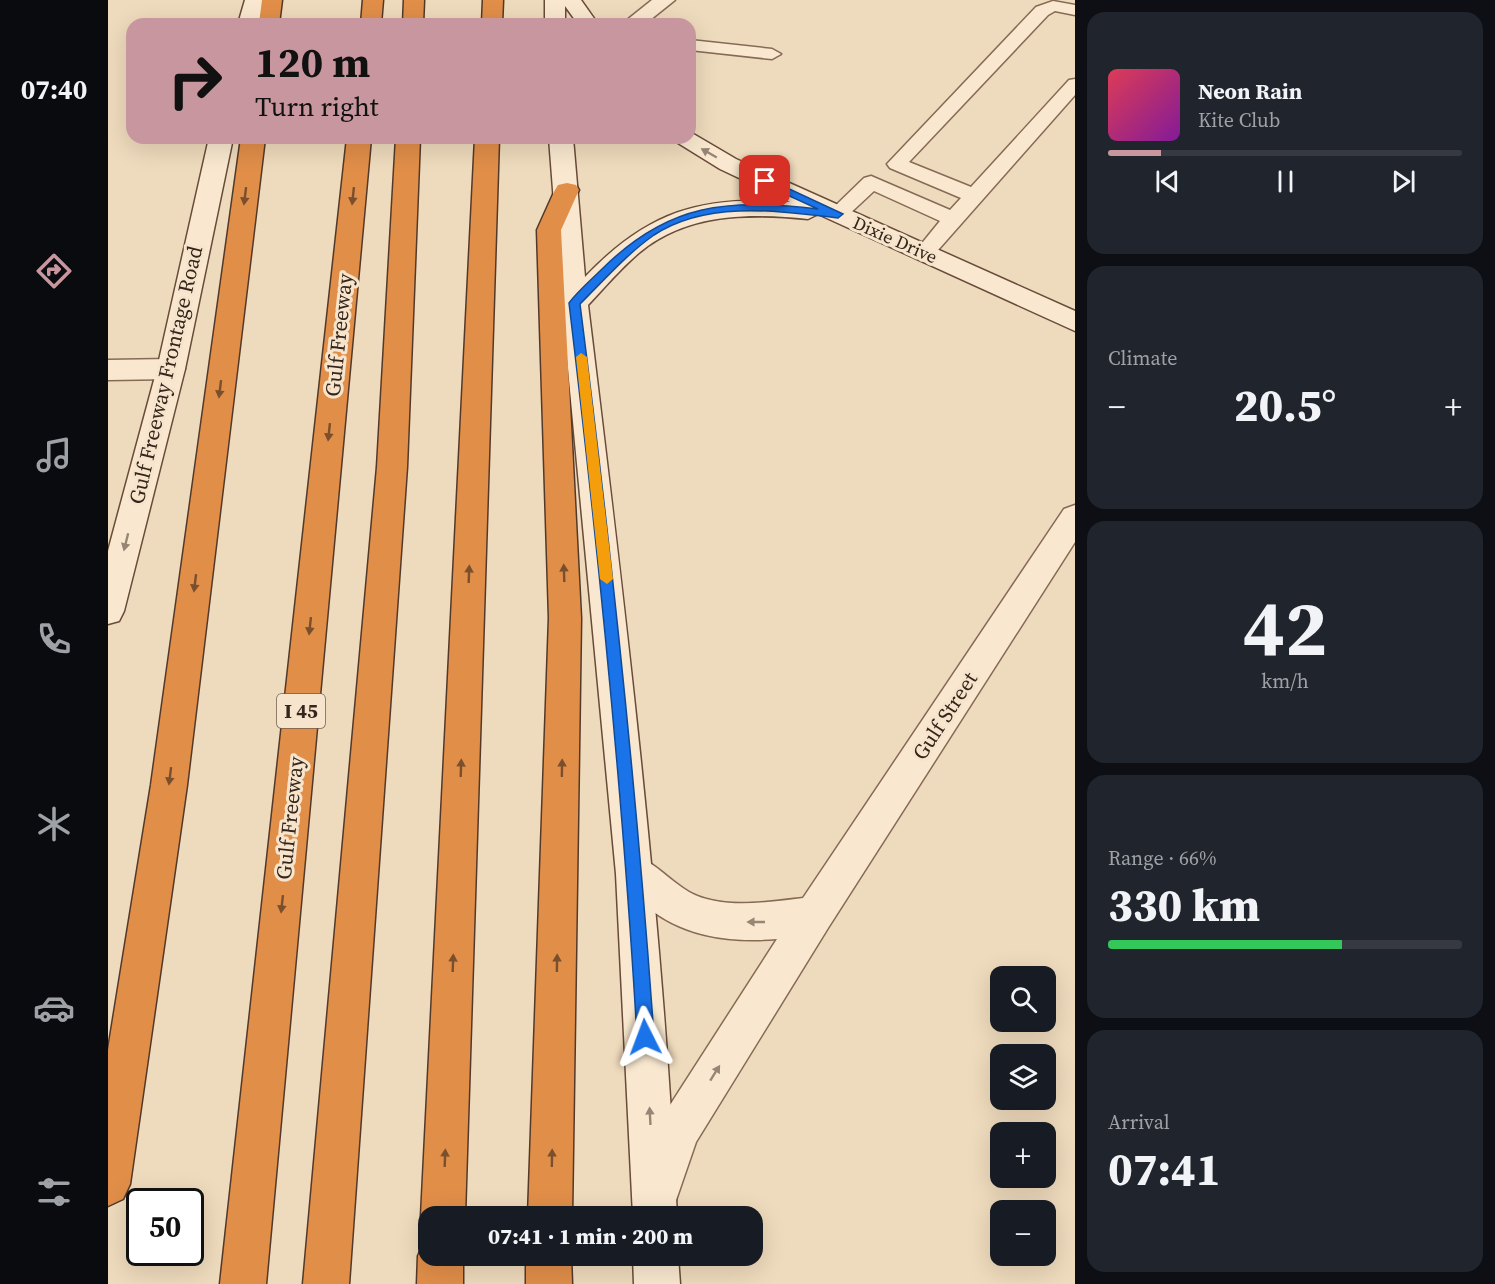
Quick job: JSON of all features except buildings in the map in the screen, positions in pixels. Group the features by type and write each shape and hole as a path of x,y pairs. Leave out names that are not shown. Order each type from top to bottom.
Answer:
{"highway":[{"path":"270,18 273,0"},
{"path":"371,18 373,0"},
{"path":"413,18 414,0"},
{"path":"492,18 493,0"},
{"path":"108,1184 169,785 252,144"},
{"name":"Gulf Freeway","path":"243,1284 358,144"},
{"path":"326,1284 392,467 408,144"},
{"path":"442,1206 487,144"},
{"path":"550,1206 566,618 549,230 567,190"},
{"path":"440,1284 441,1266"},
{"path":"549,1266 549,1284"}],"main road":[{"path":"250,18 255,0"},
{"path":"555,0 555,18"},
{"path":"571,0 584,18"},
{"path":"640,18 665,0"},
{"name":"Gulf Freeway Frontage Road","path":"108,611 171,369 220,144"},
{"path":"562,144 575,303 599,500 636,874 655,1206"},
{"name":"Dixie Drive","path":"696,144 728,164 1075,322"},
{"path":"575,303 622,256 652,232 682,218 720,210 765,206 838,214"},
{"path":"108,370 171,369"},
{"name":"Gulf Street","path":"656,1206 678,1131 814,915 1075,517"},
{"path":"636,874 678,906 715,918 757,923 814,915"},
{"path":"656,1266 657,1284"}],"lane":[{"path":"975,196 897,164 1042,11 1053,6 1075,10"},
{"path":"696,46 772,54"},
{"path":"924,253 1075,84"},
{"path":"838,214 871,182 954,219"}],"slow traffic":[{"path":"581,357 607,579"}],"route":[{"path":"645,1037 634,852 599,500 575,303 622,256 652,232 682,218 720,210 765,206 838,214 765,181"}]}
